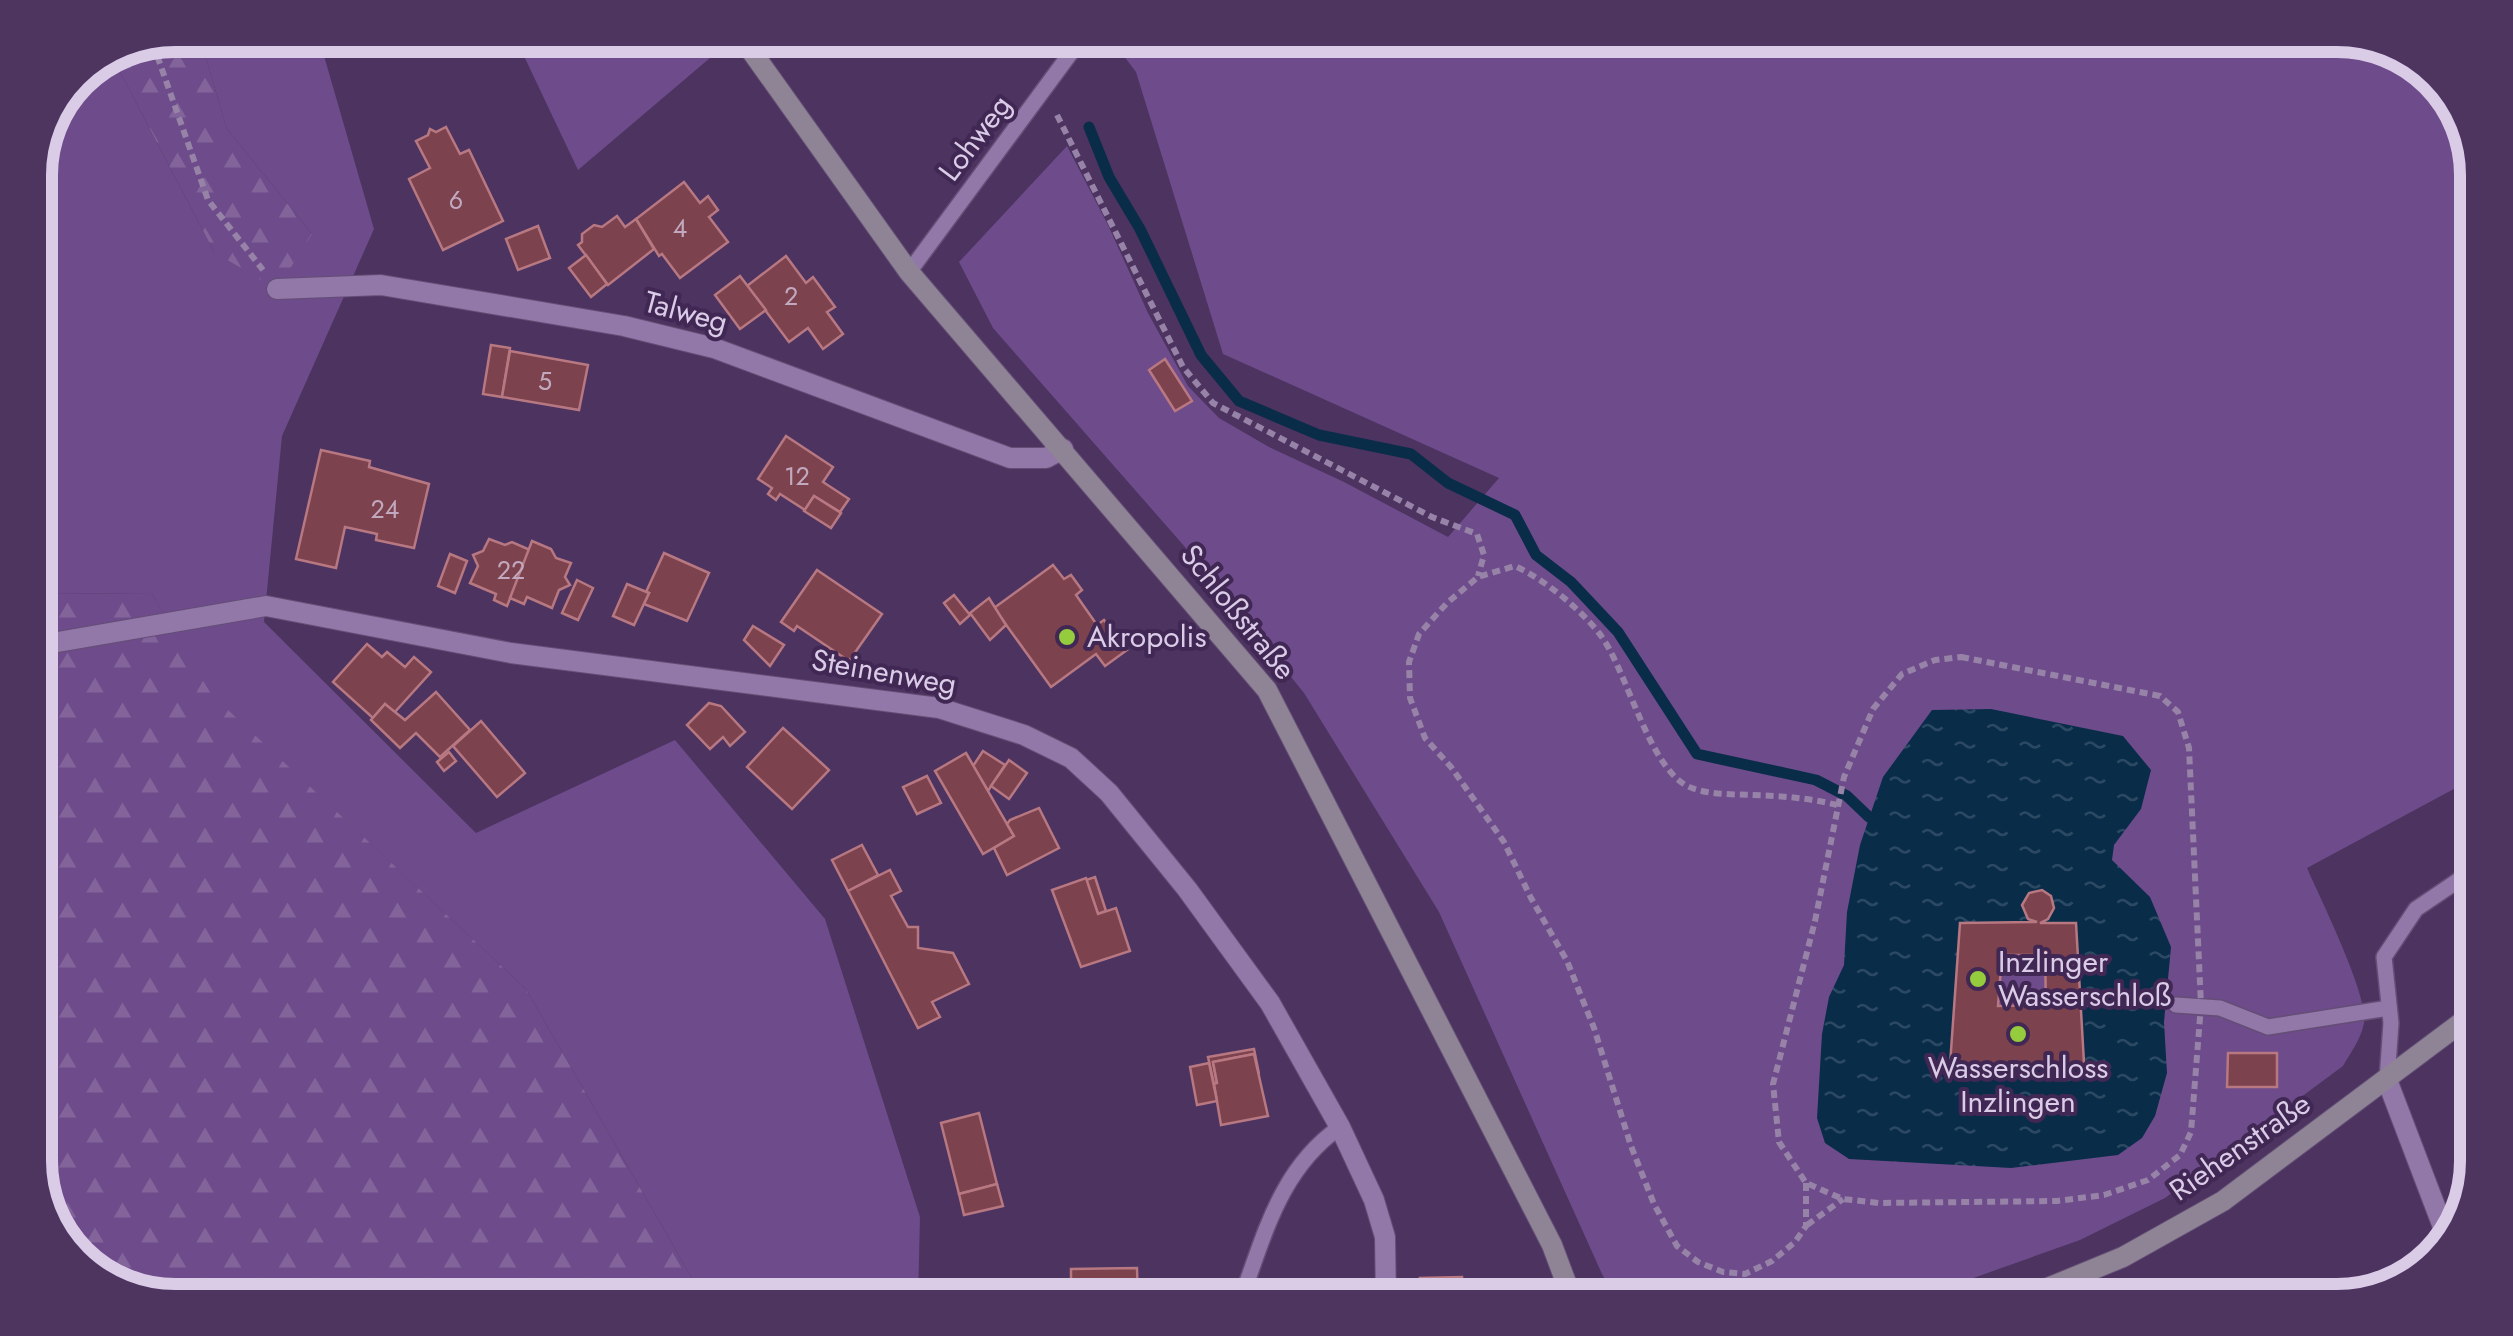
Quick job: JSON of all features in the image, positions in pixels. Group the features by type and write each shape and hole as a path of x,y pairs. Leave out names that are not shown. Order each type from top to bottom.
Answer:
{"street":[{"name":"Schloßstraße","path":"753,53 909,272 1267,690 1552,1244 1567,1284"},
{"name":"Talweg","path":"278,289 380,285 624,326 714,348 1010,458 1046,458 1063,449"},
{"name":"Steinenweg","path":"53,643 266,606 510,652 939,708 1024,735 1071,758 1110,793 1187,889 1270,1003 1340,1128 1374,1200 1385,1237 1386,1284"},
{"name":"Riehenstraße","path":"2057,1284 2123,1257 2223,1200 2460,1024"},
{"path":"2387,1080 2442,1224"}],"lane":[{"name":"Lohweg","path":"909,272 1071,53"},
{"path":"2387,1080 2389,1008 2384,957 2416,909 2460,880"},
{"path":"2176,1005 2220,1008 2268,1028 2389,1008"},
{"path":"1246,1284 1282,1190 1318,1142 1340,1128"}],"path":[{"path":"158,55 208,200 278,289"},
{"path":"1040,97 1054,108 1183,367 1212,403 1432,516 1477,534 1484,556 1478,577"},
{"path":"1837,803 1716,793 1691,788 1671,776 1598,631 1535,576 1516,566 1478,577 1419,634 1409,662 1410,698 1425,738 1474,797 1504,842 1568,960 1654,1204 1677,1246 1698,1262 1723,1272 1745,1274 1772,1261 1795,1242 1806,1226 1843,1199"},
{"path":"1961,657 2160,696 2178,712 2189,748 2202,1005 2191,1132 2180,1155 2148,1180 2104,1195 2057,1201 1878,1203 1843,1199 1806,1183 1778,1142 1774,1084 1816,921 1837,803 1873,708 1902,674 1935,660 1961,657"},
{"path":"2080,1004 2176,1005"},
{"path":"1806,1183 1806,1226"}],"green space":[{"path":"204,53 323,53 374,229 282,436 264,622 476,833 675,740 825,919 920,1217 918,1284 695,1284 526,989 210,694 152,594 53,593 53,168 62,128 89,89 118,67 214,252 312,234 227,129"},
{"path":"204,53 227,129 312,234 277,289 214,252 118,67 128,62 152,55"},
{"path":"523,53 716,53 578,170"},
{"path":"1122,53 2337,53 2392,65 2419,83 2448,121 2460,168 2460,786 2307,868 2352,970 2364,1010 2361,1034 2343,1066 2165,1198 2080,1240 1957,1284 1608,1284 1439,912 1304,693 1199,563 993,328 959,262 1067,146 1188,386 1219,418 1448,537 1499,478 1223,354 1136,72"},
{"path":"53,593 152,594 211,694 526,989 695,1284 176,1284 121,1271 94,1253 65,1215 53,1168"}],"water":[{"path":"1991,709 2123,736 2151,770 2141,809 2114,845 2112,860 2150,897 2171,947 2164,1022 2167,1073 2155,1116 2142,1138 2118,1155 2011,1168 1849,1159 1825,1143 1817,1118 1822,1034 1829,997 1844,965 1847,912 1860,845 1883,777 1932,710","holes":["2042,890 2051,896 2054,907 2048,919 2040,923 2076,923 2084,1063 1950,1065 1961,923 2040,922 2028,919 2022,905 2029,893"]}],"building":[{"path":"446,127 460,154 469,150 503,221 443,250 409,179 430,168 416,141 428,135 430,129 436,132"},
{"path":"684,182 700,203 708,196 718,210 709,217 728,242 680,278 662,254 659,256 636,219"},
{"path":"617,216 625,227 636,219 654,249 608,285 578,245 582,234 594,225 602,227"},
{"path":"538,226 550,258 518,270 506,239"},
{"path":"586,255 607,284 591,297 569,268"},
{"path":"786,256 806,283 813,277 835,307 827,312 843,334 823,349 808,328 789,342 747,286"},
{"path":"740,276 766,310 740,329 715,295"},
{"path":"491,345 510,348 502,397 483,394"},
{"path":"510,351 588,365 579,410 502,397"},
{"path":"1165,359 1192,401 1175,411 1149,370"},
{"path":"786,436 833,467 823,482 849,499 840,512 814,496 805,510 780,494 776,500 768,494 772,488 758,479"},
{"path":"321,450 370,461 369,467 429,484 414,548 376,540 377,534 345,527 336,568 296,559"},
{"path":"814,496 841,513 831,528 804,511"},
{"path":"489,539 505,545 512,542 530,550 507,606 494,600 496,594 470,583 478,566 473,555 483,551"},
{"path":"532,541 551,549 556,558 571,563 565,577 570,585 559,590 552,608 527,597 524,604 510,598"},
{"path":"664,553 709,573 687,621 644,604"},
{"path":"450,554 467,561 455,593 438,586"},
{"name":"Akropolis","path":"1053,565 1064,579 1071,575 1082,590 1076,595 1097,625 1104,620 1127,650 1105,666 1096,654 1051,687 994,608"},
{"path":"817,570 882,614 849,661 797,626 794,631 781,622"},
{"path":"577,580 593,588 578,620 562,613"},
{"path":"627,584 649,593 634,625 613,616"},
{"path":"954,595 970,615 960,624 944,603"},
{"path":"989,598 1006,625 990,640 970,613"},
{"path":"753,626 784,645 770,666 744,640"},
{"path":"367,644 382,657 387,652 405,667 414,657 431,672 394,713 385,704 373,718 333,682"},
{"path":"436,692 470,730 440,757 416,733 400,748 371,720 385,704 405,720"},
{"path":"709,703 721,706 745,732 730,746 723,737 710,749 687,725"},
{"path":"481,721 525,773 497,797 453,746"},
{"path":"783,728 829,770 792,809 747,767"},
{"path":"983,751 1005,765 988,791 973,766"},
{"path":"449,752 456,761 444,771 437,762"},
{"path":"966,753 1014,836 983,854 935,771"},
{"path":"1009,760 1027,773 1009,799 991,786"},
{"path":"927,776 941,803 917,814 903,787"},
{"path":"1039,808 1059,848 1007,875 994,848 1014,836 1007,824 1010,820"},
{"path":"862,845 878,875 848,891 832,860"},
{"path":"890,870 901,891 891,896 908,927 918,927 918,948 953,953 969,984 932,1002 940,1017 918,1028 848,891"},
{"path":"1095,877 1106,911 1098,914 1086,880"},
{"path":"1086,878 1098,914 1116,908 1130,951 1081,967 1052,890"},
{"name":"Inzlinger Wasserschloß","path":"2042,890 2051,896 2054,908 2048,919 2040,923 2076,923 2084,1063 1950,1065 1960,923 2037,922 2028,919 2022,905 2029,893","holes":["2002,955 2045,955 2046,1005 1998,1006"]},
{"path":"1254,1049 1259,1074 1254,1054 1213,1062 1217,1083 1214,1084 1208,1057"},
{"path":"2228,1053 2277,1053 2277,1087 2227,1087"},
{"path":"1254,1054 1268,1116 1221,1125 1213,1062"},
{"path":"1209,1063 1217,1101 1197,1105 1190,1067"},
{"path":"979,1113 997,1184 959,1194 941,1123"},
{"path":"997,1184 1003,1206 964,1215 959,1194"},
{"path":"1137,1268 1137,1284 1071,1284 1071,1269"},
{"path":"1462,1277 1462,1284 1420,1284 1420,1278"}],"waterway":[{"path":"1089,127 1109,177 1140,229 1201,355 1239,401 1319,435 1411,454 1448,483 1515,515 1536,555 1571,582 1618,632 1697,754 1816,780 1847,796 1869,817"}],"place":[{"name":"Akropolis","path":"1067,637"},
{"name":"Inzlinger Wasserschloß","path":"1978,979"},
{"name":"Wasserschloss Inzlingen","path":"2018,1034"}]}
